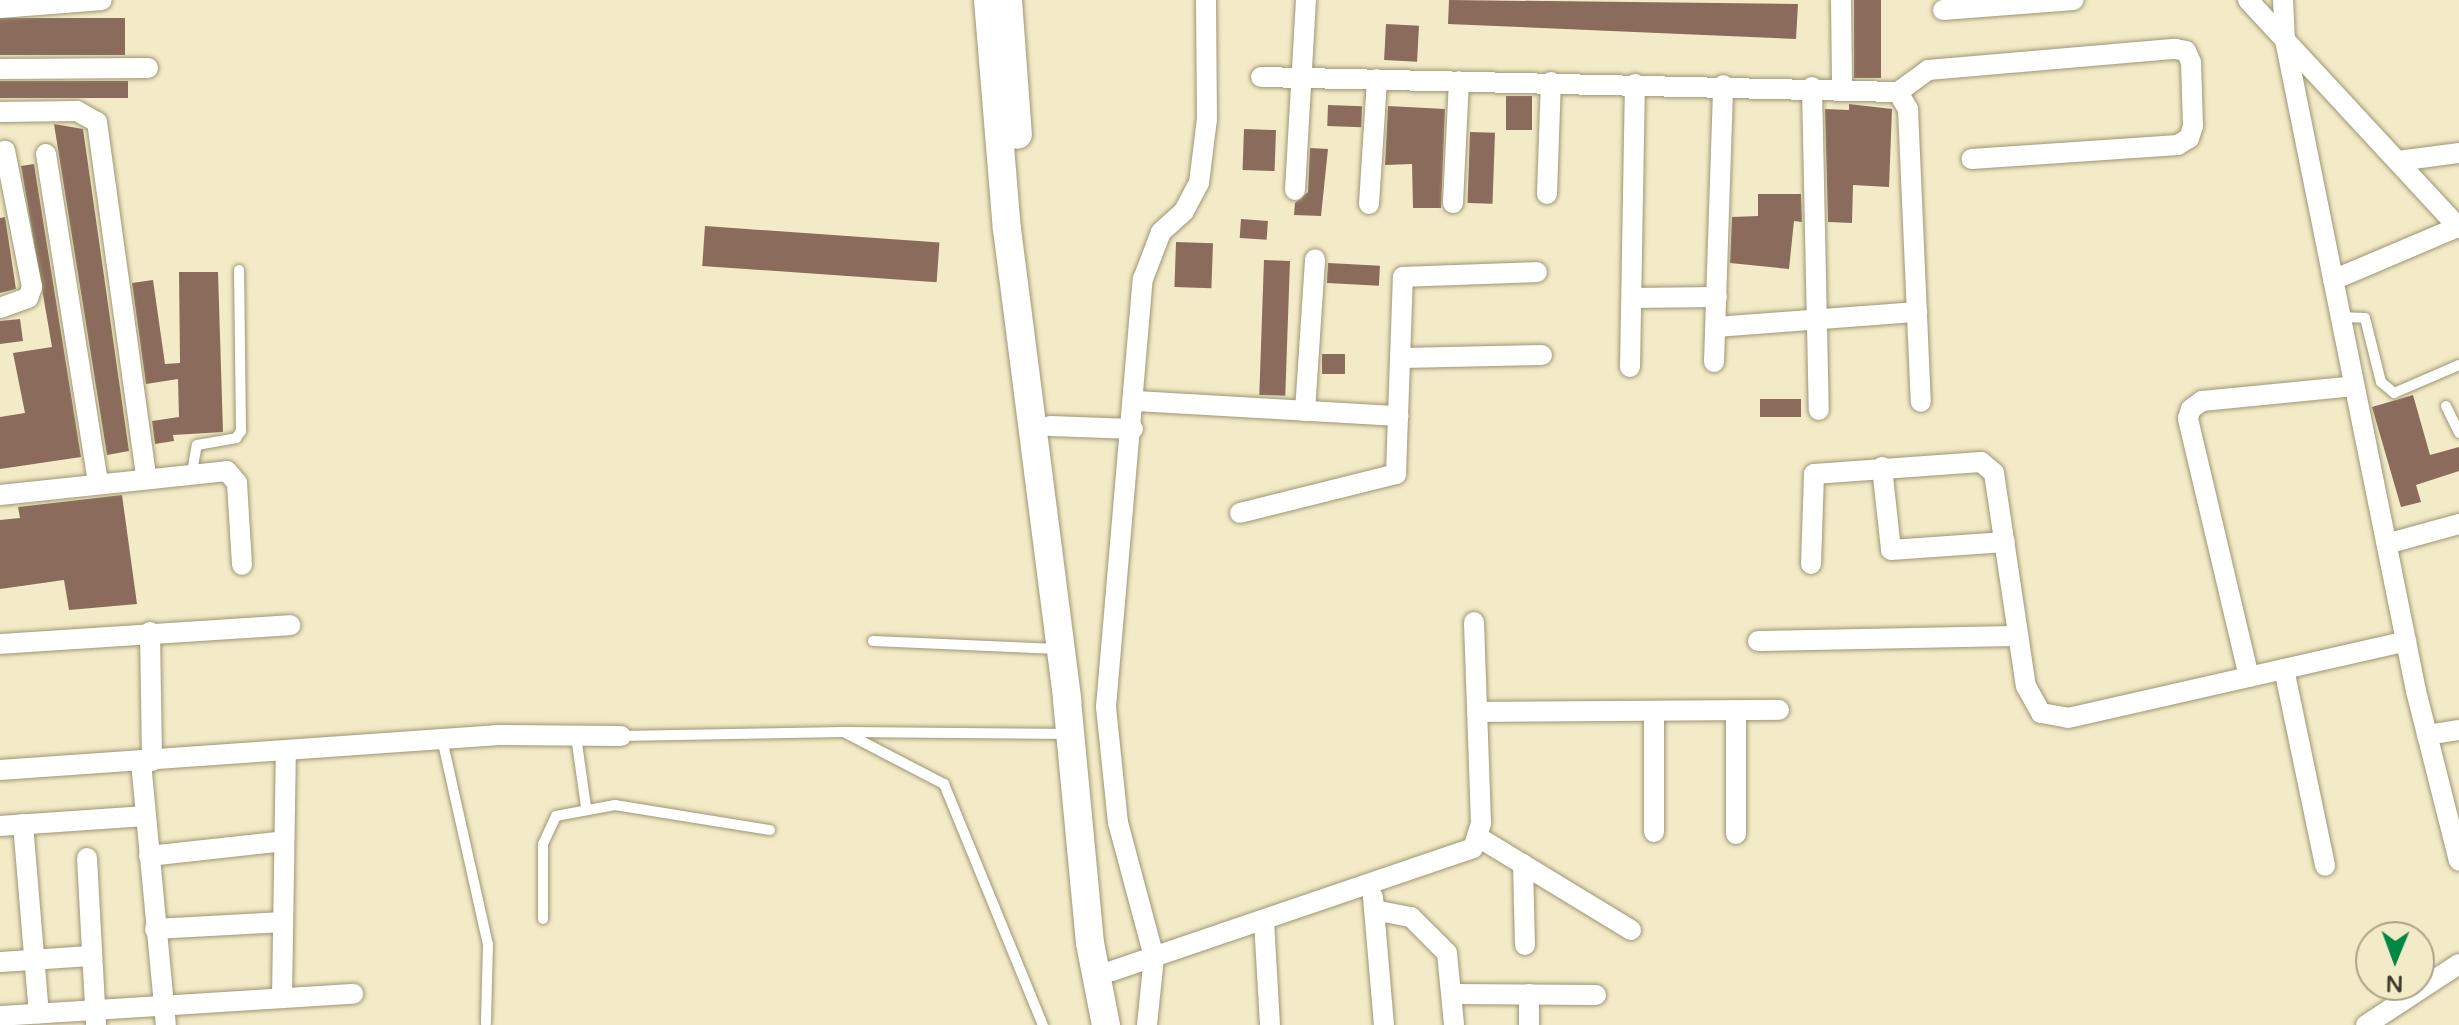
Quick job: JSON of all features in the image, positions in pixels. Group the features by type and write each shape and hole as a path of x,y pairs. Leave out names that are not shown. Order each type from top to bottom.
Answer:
{"street":[{"path":"0,8 102,0"},
{"path":"988,0 1007,229 1070,734 1090,943 1106,1025"},
{"path":"1008,0 1050,426 1112,971 1123,1025"},
{"path":"1147,1025 1154,957 1133,891 1107,760 1113,610 1148,255 1184,211 1205,156 1206,0"},
{"path":"1295,190 1306,0"},
{"path":"1841,0 1842,87"},
{"path":"1943,10 2074,0"},
{"path":"2248,0 2458,227 2333,280"},
{"path":"2283,0 2285,40 2354,386 2390,543 2406,641 2427,735 2452,801 2459,861"},
{"path":"1261,77 1842,87 1898,92 1928,70 2175,49 2186,51 2191,62 2193,126 2189,138 2178,145 1971,159"},
{"path":"0,69 148,68"},
{"path":"1369,204 1377,79"},
{"path":"1453,203 1459,81"},
{"path":"1547,194 1551,82"},
{"path":"1630,367 1635,84"},
{"path":"1714,362 1723,85"},
{"path":"1812,87 1819,410"},
{"path":"1898,92 1908,109 1921,402"},
{"path":"0,112 77,111 97,122 146,476"},
{"path":"0,308 28,298 32,287 5,151"},
{"path":"2398,161 2459,153"},
{"path":"46,154 98,483"},
{"path":"1305,411 1315,259"},
{"path":"1240,513 1396,474 1403,277 1537,272"},
{"path":"1632,298 1717,297"},
{"path":"1716,327 1917,312"},
{"path":"1401,358 1542,355"},
{"path":"2249,677 2188,418 2191,409 2202,401 2354,386"},
{"path":"1136,401 1399,416"},
{"path":"1050,426 1133,429"},
{"path":"1811,564 1814,474 1882,467 1989,465 2031,702 2053,718 2406,641"},
{"path":"1882,467 1891,550 2005,542"},
{"path":"0,495 146,476 227,471 237,483 242,565"},
{"path":"2390,543 2459,524"},
{"path":"1112,971 1462,855 1478,837 1474,622"},
{"path":"0,644 290,625"},
{"path":"150,632 146,816 165,1015"},
{"path":"1758,641 2017,636"},
{"path":"2284,669 2325,866"},
{"path":"1477,712 1779,710"},
{"path":"1736,711 1736,834"},
{"path":"1654,713 1654,832"},
{"path":"2427,735 2459,730"},
{"path":"0,770 442,739 621,736"},
{"path":"282,998 286,751"},
{"path":"0,826 146,816"},
{"path":"23,824 34,960 35,1017"},
{"path":"1478,837 1631,930"},
{"path":"149,856 284,841"},
{"path":"87,858 96,1017"},
{"path":"1523,864 1525,945"},
{"path":"1372,885 1384,1025"},
{"path":"1374,910 1400,913 1428,929 1447,953 1454,1025"},
{"path":"1264,921 1270,1025"},
{"path":"155,929 283,922"},
{"path":"0,962 91,956"},
{"path":"2366,1025 2459,964"},
{"path":"0,1016 165,1015 282,998 353,994"},
{"path":"1453,994 1596,995"},
{"path":"1529,994 1529,1025"}],"lane":[{"path":"192,472 197,445 236,438 241,431 239,270"},
{"path":"2340,317 2365,318 2381,382 2394,393 2459,365"},
{"path":"2446,406 2459,433"},
{"path":"873,641 1060,649"},
{"path":"844,732 944,784 1043,1025"},
{"path":"621,736 844,732 1070,734"},
{"path":"576,736 586,807"},
{"path":"442,739 488,944 486,1023"},
{"path":"543,919 543,844 556,816 586,807 615,805 770,830"}],"building":[{"path":"1449,0 1798,4 1796,39 1448,24"},
{"path":"1854,0 1881,0 1881,78 1854,78"},
{"path":"0,18 125,18 125,55 0,55"},
{"path":"1386,24 1419,26 1417,62 1384,60"},
{"path":"0,81 128,81 128,98 0,98"},
{"path":"1506,96 1532,96 1532,130 1506,130"},
{"path":"1849,104 1892,109 1889,187 1853,185 1852,223 1828,222 1825,109 1849,110"},
{"path":"1328,105 1362,106 1361,127 1327,126"},
{"path":"1388,106 1445,109 1441,208 1413,208 1412,164 1385,165"},
{"path":"54,124 83,129 129,451 107,455"},
{"path":"1244,129 1276,130 1275,171 1243,170"},
{"path":"1470,132 1495,133 1493,204 1468,203"},
{"path":"1310,148 1328,149 1321,216 1294,215 1295,203 1308,192"},
{"path":"34,164 81,457 0,469 0,417 25,413 13,353 52,347 21,166"},
{"path":"1758,194 1801,194 1802,222 1794,221 1789,269 1730,263 1732,217 1758,216"},
{"path":"5,217 16,289 0,293 0,218"},
{"path":"1241,219 1268,221 1267,240 1240,238"},
{"path":"705,226 939,242 937,282 702,266"},
{"path":"1176,242 1213,243 1211,288 1174,287"},
{"path":"1264,260 1290,261 1285,396 1259,395"},
{"path":"1328,263 1380,266 1379,286 1327,283"},
{"path":"179,272 218,272 223,432 173,435 174,441 155,444 152,421 179,417 178,379 146,384 132,283 153,280 165,364 180,363"},
{"path":"20,319 23,341 0,344 0,321"},
{"path":"1322,354 1345,354 1345,374 1322,374"},
{"path":"2413,395 2430,455 2459,447 2459,471 2416,485 2421,502 2401,507 2372,407"},
{"path":"1760,399 1801,399 1801,417 1760,417"},
{"path":"122,495 137,604 69,610 64,580 0,589 0,520 20,518 18,507"}]}
